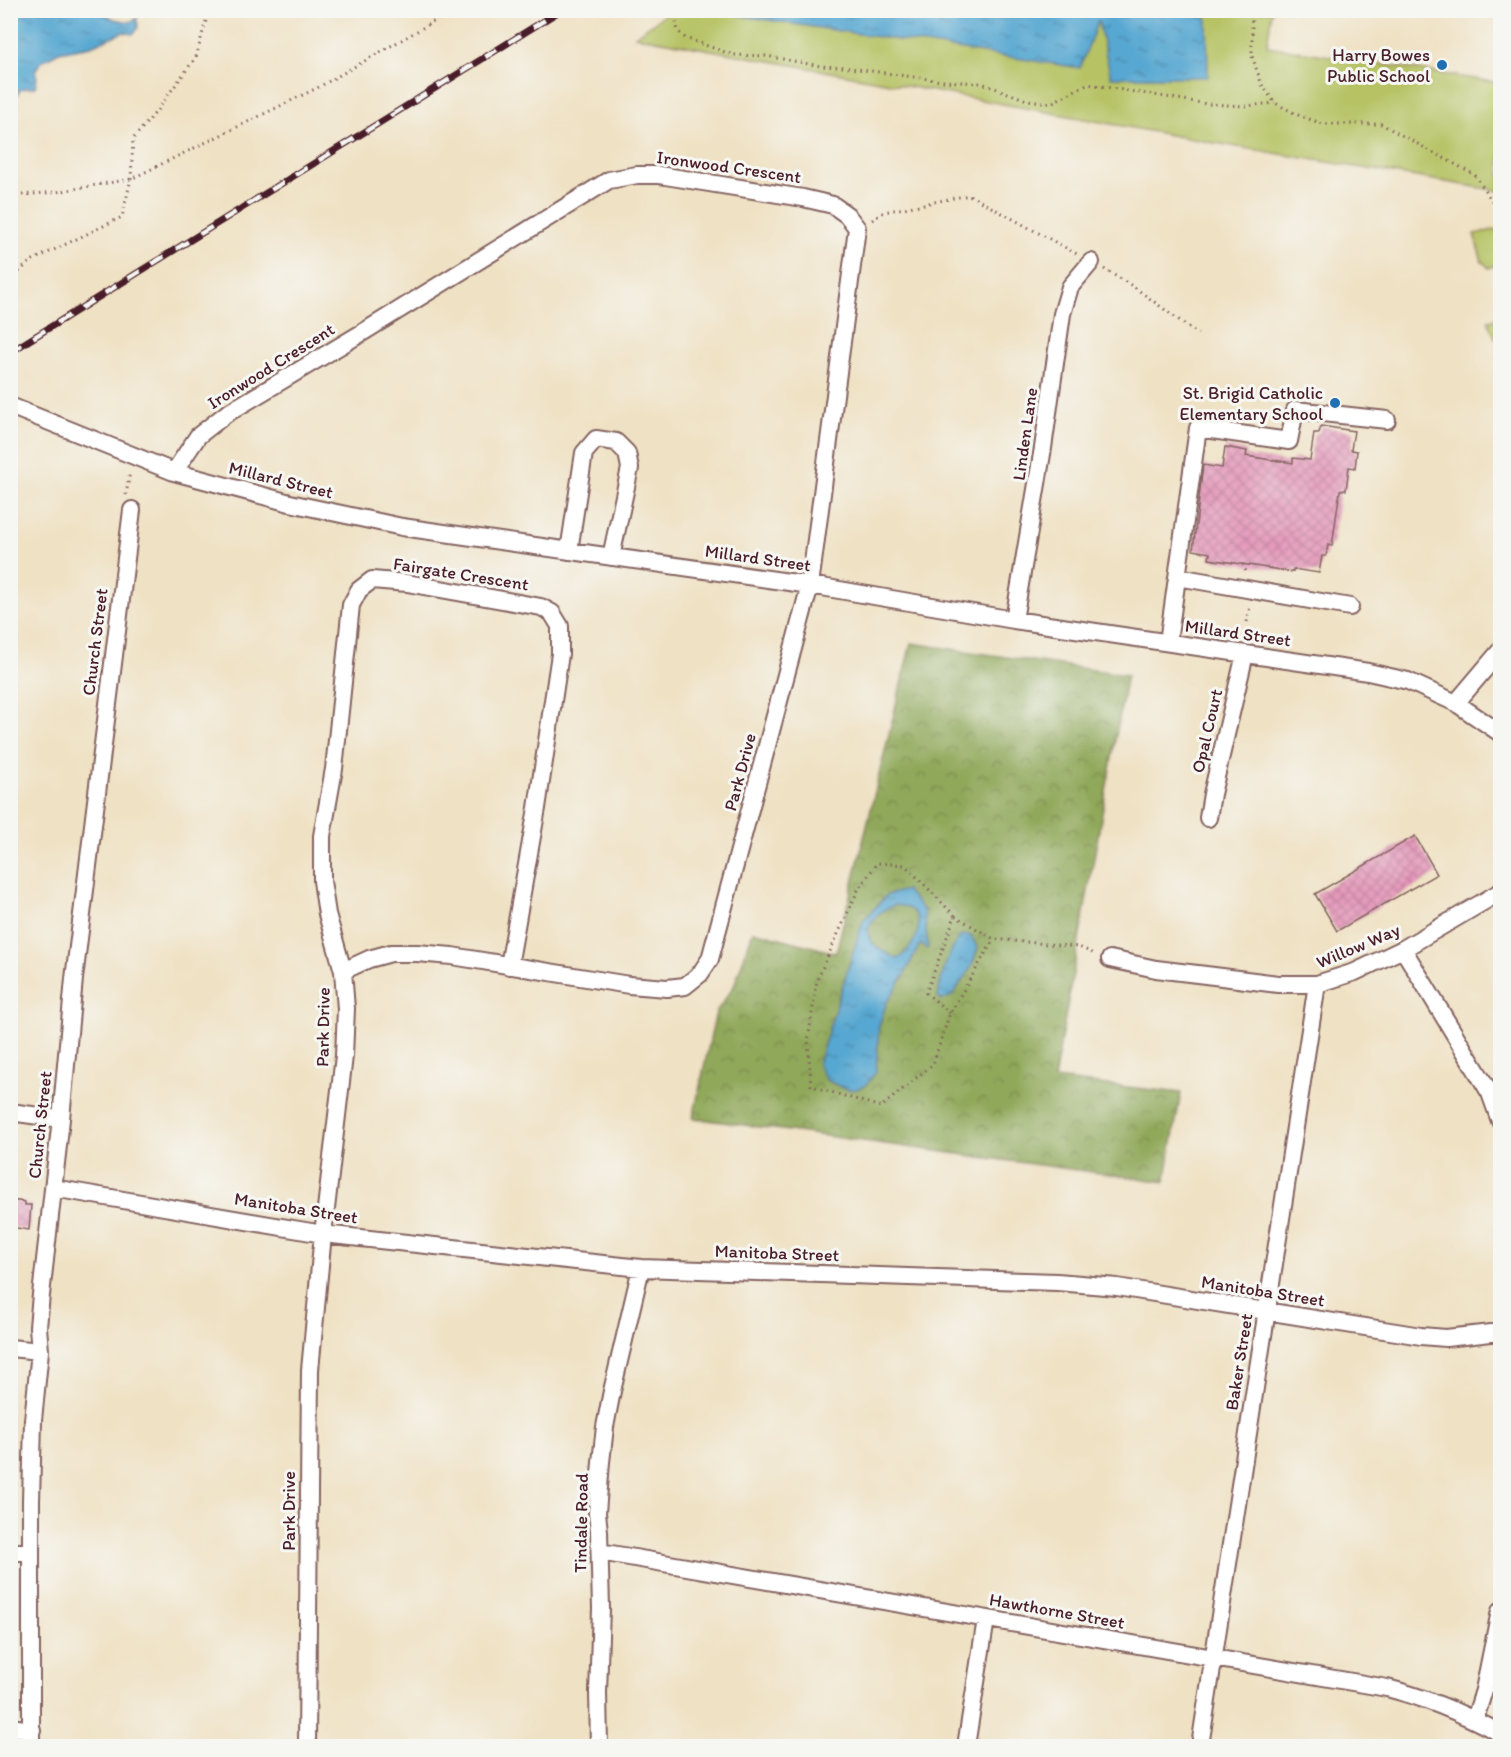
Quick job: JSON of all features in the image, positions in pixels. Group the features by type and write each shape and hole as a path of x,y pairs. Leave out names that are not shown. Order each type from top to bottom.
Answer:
{"street":[{"name":"Ironwood Crescent","path":"174,472 198,436 226,414 609,180 637,174 660,175 803,198 833,205 847,215 857,228"},
{"path":"810,585 857,228"},
{"name":"Linden Lane","path":"1014,620 1043,448 1062,314 1070,287 1091,262"},
{"name":"Millard Street","path":"10,406 174,472 290,503 370,521 810,585 1014,620 1368,672 1408,681 1456,703 1500,733"},
{"path":"1168,642 1198,428 1288,441 1295,410 1387,420"},
{"path":"569,551 584,453 596,439 616,442 627,453 630,468 610,557"},
{"name":"Church Street","path":"31,1738 30,1552 33,1420 40,1351 38,1327 74,979 132,510"},
{"path":"1178,577 1350,607"},
{"name":"Fairgate Crescent","path":"343,971 323,892 322,836 334,769 351,605 359,590 372,580 407,583 541,607 552,613 560,626 560,654 537,808 509,966"},
{"name":"Park Drive","path":"307,1746 310,1370 344,1056 346,1009 343,971 369,959 391,953 417,953 452,956 629,985 667,988 685,986 700,974 710,959 810,585"},
{"path":"1456,703 1500,651"},
{"name":"Opal Court","path":"1208,818 1245,654"},
{"name":"Willow Way","path":"1110,959 1156,969 1278,984 1317,984 1355,972 1403,949 1500,892"},
{"path":"1403,949 1490,1093 1500,1121"},
{"name":"Baker Street","path":"1200,1746 1317,984"},
{"path":"10,1112 61,1119"},
{"name":"Manitoba Street","path":"53,1188 323,1234 641,1268 1057,1282 1117,1287 1421,1336 1446,1338 1500,1333"},
{"name":"Tindale Road","path":"599,1746 598,1692 602,1608 597,1513 605,1427 641,1268"},
{"path":"10,1348 40,1351"},
{"path":"10,1552 30,1552"},
{"name":"Hawthorne Street","path":"600,1552 1387,1688 1419,1696 1500,1732"},
{"path":"1475,1719 1484,1690 1500,1611"},
{"path":"966,1746 986,1619"},
{"path":"10,1727 31,1738"}],"path":[{"path":"10,280 31,261 122,217 131,179 134,139 196,57 209,10"},
{"path":"10,196 56,192 131,179 317,88 454,10"},
{"path":"680,10 676,16 676,23 678,31 685,38 733,55 766,56 820,66 843,66 942,81 981,83 1027,100 1052,103 1087,84 1208,104 1246,106 1275,103"},
{"path":"1247,10 1252,18 1252,56 1262,85 1275,103 1323,124 1381,124 1475,175 1500,213"},
{"path":"857,228 884,212 969,195 1134,287 1198,334"},
{"path":"132,510 126,494 133,456"},
{"path":"994,939 950,1013 933,1064 881,1107 811,1086 807,1041 817,980 858,890 877,863 905,865 955,916 994,939 1080,947 1110,959"},
{"path":"950,1013 926,993 955,916"}],"green space":[{"path":"671,10 1272,11 1267,46 1500,83 1500,191 1214,143 635,36"},
{"path":"1499,229 1500,263 1489,268 1482,261 1474,234"},
{"path":"1500,316 1500,336 1495,338 1488,321"},
{"path":"911,643 1127,675 1054,1079 1181,1093 1165,1182 693,1118 716,1012 734,986 753,931 836,953"}],"water":[{"path":"11,10 100,11 114,19 130,22 137,18 138,28 133,34 123,32 91,46 59,52 42,61 35,70 37,78 35,87 21,89 11,103"},
{"path":"988,10 997,18 1035,15 1039,10 1179,11 1207,18 1208,77 1111,77 1098,21 1080,68 736,15 736,11"},
{"path":"906,890 924,911 928,947 927,949 921,944 919,946 886,1004 879,1026 876,1072 866,1085 854,1090 843,1088 826,1080 818,1064 863,921 887,895","holes":["895,905 907,908 918,919 918,928 912,945 898,959 875,946 868,931 873,919 883,911"]},
{"path":"961,935 971,936 978,948 971,968 952,996 942,1000 938,997 943,972 948,957"}],"building":[{"path":"1321,426 1354,431 1351,450 1357,451 1355,468 1349,467 1346,490 1340,490 1332,546 1328,545 1326,556 1322,556 1319,573 1293,569 1293,572 1209,559 1210,553 1193,550 1203,465 1222,468 1225,447 1247,451 1246,456 1293,463 1293,458 1310,460 1314,433 1319,433"},
{"path":"1415,836 1437,874 1337,931 1315,894"},
{"path":"10,1200 31,1205 29,1230 10,1227"}],"railway":[{"path":"10,353 561,10"}],"place":[{"name":"Harry Bowes Public School","path":"1442,65"},
{"name":"St. Brigid Catholic Elementary School","path":"1335,403"}]}
